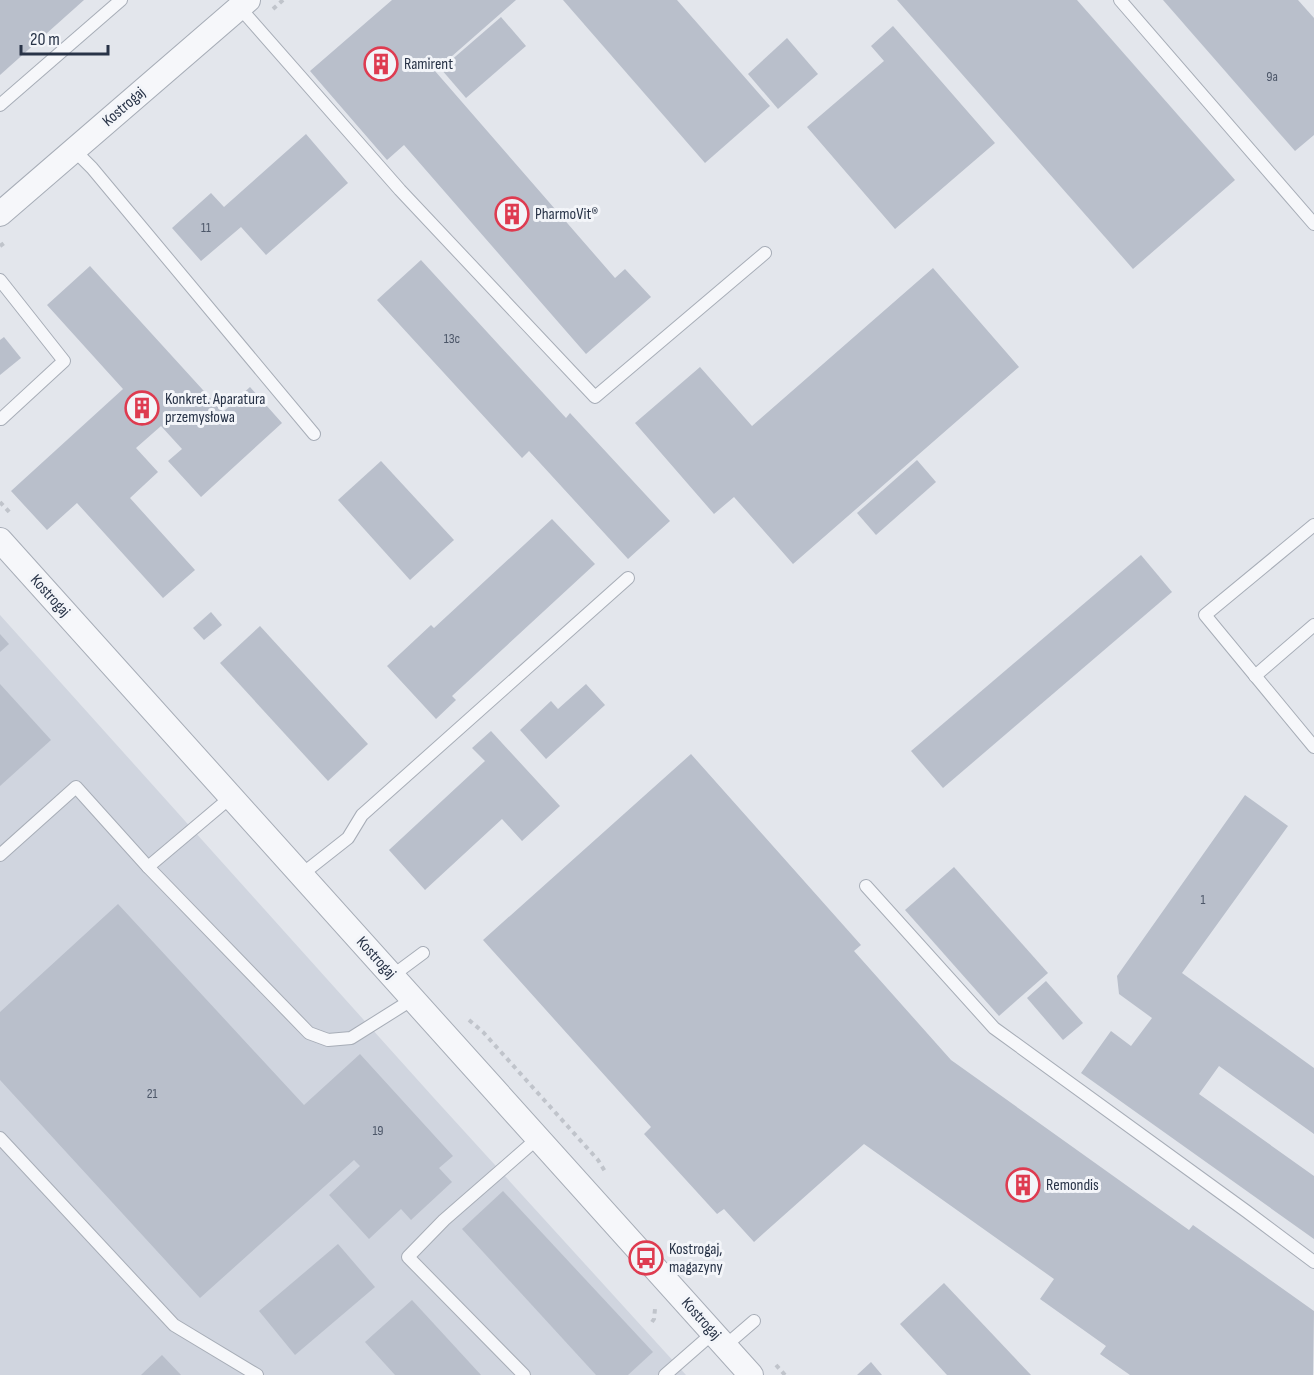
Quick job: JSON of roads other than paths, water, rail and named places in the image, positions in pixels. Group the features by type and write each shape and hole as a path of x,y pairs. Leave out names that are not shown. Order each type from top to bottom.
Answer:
{"street":[{"name":"Kostrogaj","path":"0,214 244,4"},
{"name":"Kostrogaj","path":"0,540 751,1375"}],"lane":[{"path":"0,105 121,0"},
{"path":"1120,0 1314,224"},
{"path":"244,4 400,190 595,397 765,253"},
{"path":"74,150 92,168 314,435"},
{"path":"0,280 5,295 64,361 1,419"},
{"path":"1314,525 1205,615 1314,747"},
{"path":"301,875 348,838 362,815 628,578"},
{"path":"1255,676 1314,626"},
{"path":"0,855 76,787 148,867 309,1033 328,1040 351,1038 413,999"},
{"path":"148,867 231,798"},
{"path":"866,886 994,1028 1246,1210 1314,1262"},
{"path":"392,976 423,953"},
{"path":"0,1138 174,1325 257,1375"},
{"path":"524,1375 408,1257 444,1220 538,1138"},
{"path":"665,1375 719,1339 754,1321"}],"place":[{"name":"Ramirent","path":"381,64"},
{"name":"PharmoVit®","path":"512,214"},
{"name":"Konkret. Aparatura przemysłowa","path":"142,408"},
{"name":"Remondis","path":"1023,1185"},
{"name":"Kostrogaj, magazyny","path":"646,1258"}]}
